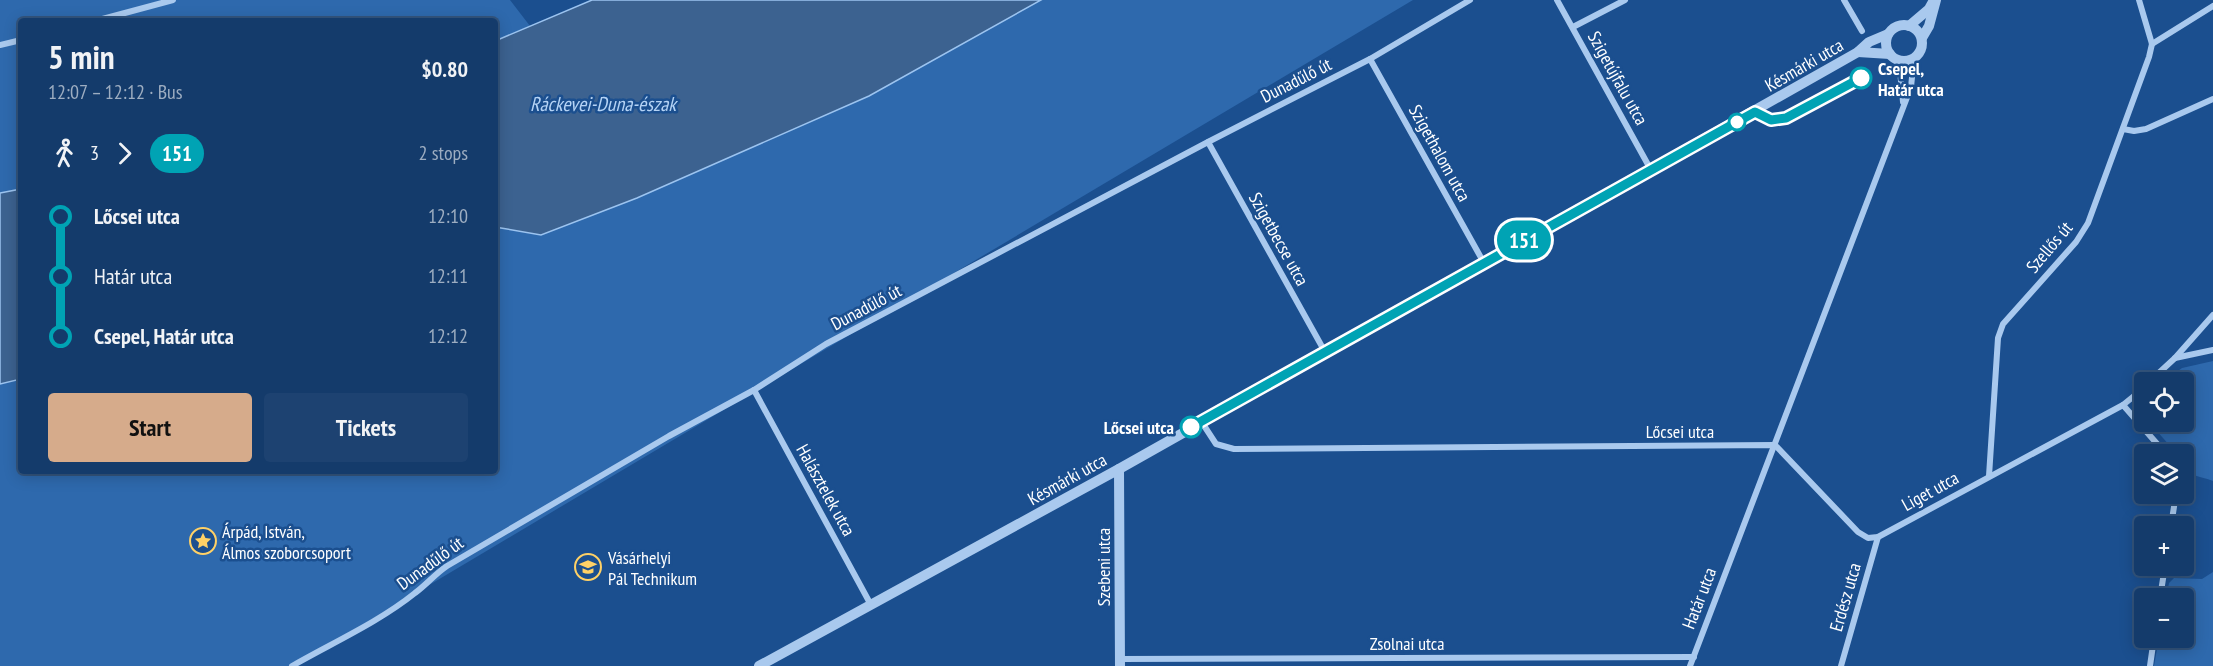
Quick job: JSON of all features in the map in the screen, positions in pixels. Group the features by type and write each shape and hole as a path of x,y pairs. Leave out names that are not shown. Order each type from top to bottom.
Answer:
{"street":[{"path":"106,18 173,0"},
{"name":"Dunadűlő út","path":"292,666 416,593 432,577 456,560 659,442 754,390 826,345 1208,142 1370,59 1470,0"},
{"name":"Szigetújfalu utca","path":"1557,0 1651,170"},
{"path":"1573,27 1625,0"},
{"path":"1844,0 1862,31"},
{"path":"1909,26 1919,33 1922,46 1914,58 1895,57 1886,41 1888,34 1894,28 1909,26 1929,9 1935,0"},
{"path":"1922,38 1929,27 1935,0"},
{"path":"2139,0 2152,44 2213,6"},
{"name":"Késmárki utca","path":"759,666 1119,469 1651,170 1858,52 1869,42 1888,34"},
{"path":"0,45 18,41"},
{"name":"Szellős út","path":"1989,476 1998,338 2003,324 2076,242 2088,223 2152,44"},
{"name":"Késmárki utca","path":"1858,52 1895,57"},
{"name":"Határ utca","path":"1895,57 1903,104"},
{"name":"Határ utca","path":"1690,666 1911,87 1914,58"},
{"name":"Szigethalom utca","path":"1370,59 1484,263"},
{"path":"2123,129 2134,131 2146,129 2213,99"},
{"name":"Szigetbecse utca","path":"1208,142 1325,352"},
{"path":"2160,372 2213,315"},
{"path":"2175,358 2213,350"},
{"name":"Halásztelek utca","path":"754,390 872,605"},
{"name":"Liget utca","path":"1878,537 2123,405 2134,396"},
{"path":"2123,405 2157,444"},
{"name":"Lőcsei utca","path":"1201,421 1216,444 1234,449 1775,445"},
{"path":"1775,445 1858,532 1868,538 1878,537"},
{"name":"Szebeni utca","path":"1119,469 1120,663"},
{"name":"Erdész utca","path":"1841,666 1878,537"},
{"path":"2150,666 2153,648"},
{"name":"Zsolnai utca","path":"1120,663 1694,657"}],"shaded area":[{"path":"0,0 510,0 530,26 498,40 498,18 18,18 18,190 0,193"},
{"path":"1041,0 1413,0 293,666 0,666 0,384 18,380 18,474 498,474 498,228 541,235 869,96"},
{"path":"2213,361 2213,481 2194,475 2194,444 2168,444 2158,432 2194,432 2194,372 2177,372 2182,368"},
{"path":"2213,572 2213,666 2154,666 2157,648 2194,648 2194,588 2168,588 2169,583 2174,578 2202,579"}],"water":[{"name":"Ráckevei-Duna-észak","path":"592,0 1041,0 869,96 637,198 541,235 498,228 498,40"},
{"path":"18,190 18,380 0,384 0,193"}],"bus line":[{"name":"151","path":"1191,427 1755,112 1771,120 1786,118 1861,78"}],"place":[{"name":"Csepel, Határ utca","path":"1861,78"},
{"name":"Lőcsei utca","path":"1191,427"},
{"name":"Árpád, István, Álmos szoborcsoport","path":"203,541"},
{"name":"Vásárhelyi Pál Technikum","path":"588,567"}]}
